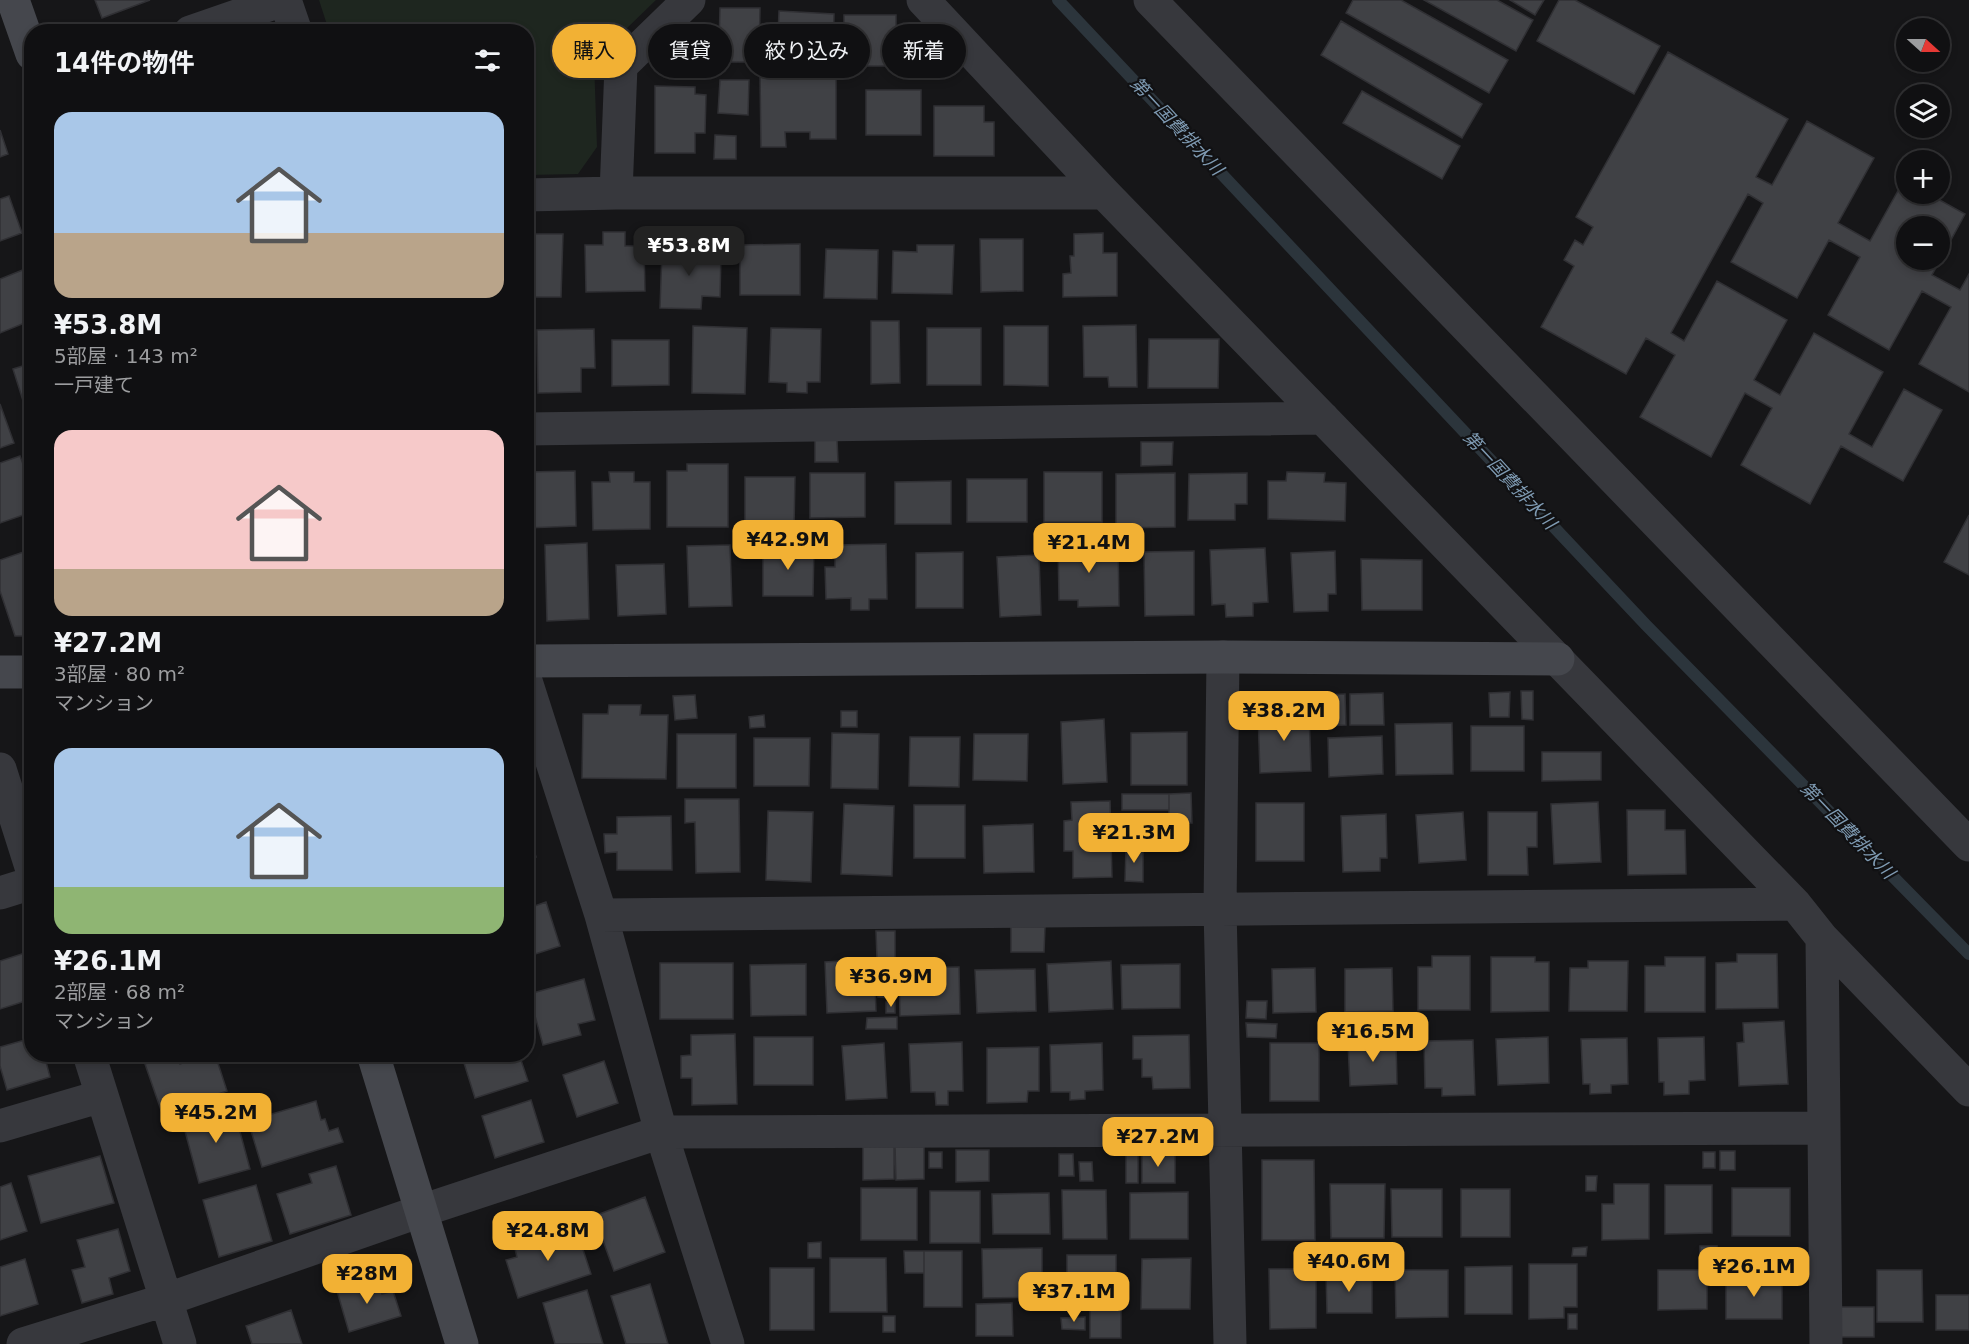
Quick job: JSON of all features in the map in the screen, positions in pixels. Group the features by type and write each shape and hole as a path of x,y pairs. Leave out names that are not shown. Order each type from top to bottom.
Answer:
{"street":[{"path":"13,0 24,31"},
{"path":"214,24 284,0 293,24"},
{"path":"616,193 621,66 689,0"},
{"path":"923,0 1104,193 1795,904 1822,938 1969,1090"},
{"path":"1150,0 1969,845"},
{"path":"534,195 1104,193"},
{"path":"534,429 1323,418"},
{"path":"534,661 1223,657 1558,659"},
{"path":"1223,657 1220,908 1230,1344"},
{"path":"0,672 24,672"},
{"path":"534,706 601,915 662,1132 728,1344"},
{"path":"0,769 24,845"},
{"path":"0,893 24,886"},
{"path":"601,915 1795,904"},
{"path":"1822,938 1826,1344"},
{"path":"91,1062 180,1344"},
{"path":"375,1062 462,1344"},
{"path":"0,1126 102,1096"},
{"path":"23,1344 165,1300 421,1211 662,1132 1824,1128"}],"shaded area":[{"path":"319,0 656,0 631,24 552,24 552,78 595,78 597,147 578,174 534,175 534,24 327,24"}],"building":[{"path":"95,0 150,0 102,18"},
{"path":"1353,0 1401,0 1508,60 1489,93 1346,13"},
{"path":"1424,0 1497,0 1533,20 1516,51"},
{"path":"1510,0 1544,0 1535,15"},
{"path":"1559,0 1575,0 1660,46 1634,94 1537,41"},
{"path":"720,8 760,8 760,24 744,24 744,62 732,62 732,24 720,24"},
{"path":"779,11 834,14 834,24 778,24"},
{"path":"844,15 896,15 896,24 882,24 882,66 870,66 870,24 844,24"},
{"path":"1341,21 1482,104 1462,138 1321,55"},
{"path":"1668,52 1788,119 1756,177 1772,185 1807,121 1874,158 1838,223 1870,241 1896,194 1896,204 1947,204 1965,214 1950,242 1950,216 1896,216 1896,270 1935,270 1932,275 1960,290 1969,274 1969,392 1919,364 1951,307 1922,291 1889,350 1828,315 1860,257 1829,240 1797,298 1731,262 1763,203 1748,194 1671,333 1684,341 1717,281 1787,320 1754,380 1780,395 1814,333 1883,372 1849,434 1872,447 1904,389 1942,410 1903,481 1841,446 1810,504 1741,465 1772,408 1745,393 1711,457 1640,417 1675,355 1646,338 1626,374 1541,327 1574,266 1564,260 1575,240 1583,245 1593,227 1576,217"},
{"path":"760,78 836,78 836,139 810,139 810,132 785,132 786,147 761,147"},
{"path":"720,80 749,80 748,115 718,113"},
{"path":"655,86 695,87 695,94 706,95 705,133 695,133 695,153 655,153"},
{"path":"866,90 921,90 921,135 866,135"},
{"path":"1362,91 1460,146 1442,179 1343,123"},
{"path":"934,106 984,106 984,122 994,122 994,156 934,156"},
{"path":"0,130 8,154 0,157"},
{"path":"715,135 736,136 736,159 714,159"},
{"path":"9,196 22,233 0,241 0,199"},
{"path":"603,232 625,232 625,246 644,246 645,291 586,292 585,245 603,245"},
{"path":"1103,233 1103,253 1117,253 1117,296 1063,297 1063,274 1071,273 1070,256 1074,256 1074,234"},
{"path":"534,234 563,234 561,297 534,297"},
{"path":"980,239 1023,239 1023,291 981,292"},
{"path":"681,242 701,243 700,253 721,254 720,297 702,296 701,309 660,308 662,251 681,252"},
{"path":"800,244 800,295 740,295 740,245"},
{"path":"917,245 954,245 952,294 892,293 893,251 917,252"},
{"path":"826,249 878,250 877,299 824,298"},
{"path":"24,269 24,323 0,333 0,279"},
{"path":"871,321 899,321 900,383 871,384"},
{"path":"1136,325 1137,387 1109,387 1108,377 1084,377 1083,326"},
{"path":"693,326 747,328 745,394 692,393"},
{"path":"1004,326 1048,326 1048,386 1004,385"},
{"path":"771,328 821,329 820,382 807,382 807,393 787,392 787,383 769,382"},
{"path":"927,328 981,328 981,385 927,385"},
{"path":"594,329 595,368 581,368 581,392 538,393 537,330"},
{"path":"1149,339 1219,339 1218,388 1148,388"},
{"path":"612,340 669,340 669,385 612,386"},
{"path":"24,366 24,404 13,369"},
{"path":"0,404 14,443 0,448"},
{"path":"815,439 837,439 838,462 815,462"},
{"path":"1141,442 1173,442 1172,465 1141,466"},
{"path":"20,456 24,467 24,515 0,523 0,463"},
{"path":"687,464 728,464 728,527 667,527 667,471 687,471"},
{"path":"575,471 576,526 534,528 534,472"},
{"path":"609,472 634,472 634,482 650,482 650,529 593,530 592,482 610,482"},
{"path":"1044,472 1102,472 1102,522 1044,522"},
{"path":"1287,472 1325,473 1324,482 1346,483 1345,521 1268,519 1268,481 1286,481"},
{"path":"810,473 865,473 865,517 810,518"},
{"path":"1175,473 1175,527 1116,528 1116,474"},
{"path":"1247,473 1247,504 1235,504 1235,520 1188,520 1189,474"},
{"path":"745,477 795,477 794,528 745,528"},
{"path":"967,479 1027,479 1027,522 967,522"},
{"path":"951,481 951,524 895,524 895,482"},
{"path":"1969,515 1969,575 1944,562"},
{"path":"1118,542 1119,606 1078,607 1078,600 1059,600 1058,544"},
{"path":"587,543 589,619 547,621 545,545"},
{"path":"886,544 887,599 869,599 869,610 851,610 851,598 826,599 825,567 835,567 835,545"},
{"path":"730,545 732,606 689,607 687,546"},
{"path":"763,545 814,546 813,596 763,596"},
{"path":"1265,548 1268,602 1253,603 1253,616 1226,617 1225,604 1212,605 1210,550"},
{"path":"1194,551 1194,615 1145,616 1144,552"},
{"path":"1335,551 1336,594 1328,594 1328,611 1294,612 1291,553"},
{"path":"24,552 24,636 15,636 0,591 0,560"},
{"path":"963,552 963,608 916,608 916,553"},
{"path":"1039,555 1041,615 1000,617 997,557"},
{"path":"1361,559 1422,560 1422,610 1362,610"},
{"path":"664,564 666,614 618,616 616,565"},
{"path":"1521,691 1533,691 1533,720 1522,719"},
{"path":"1510,692 1509,717 1490,717 1489,693"},
{"path":"1383,693 1384,725 1350,725 1350,694"},
{"path":"1345,694 1346,725 1324,726 1324,695"},
{"path":"695,695 697,718 675,720 673,696"},
{"path":"609,705 641,705 640,715 668,715 666,779 582,778 583,714 608,714"},
{"path":"841,711 857,711 857,727 841,727"},
{"path":"1309,711 1311,771 1260,773 1258,713"},
{"path":"764,715 765,727 750,728 749,717"},
{"path":"1104,719 1107,782 1063,784 1061,722"},
{"path":"1452,723 1453,774 1396,775 1395,724"},
{"path":"1471,726 1524,726 1524,771 1471,771"},
{"path":"1187,732 1187,785 1131,785 1131,733"},
{"path":"832,733 879,734 878,789 831,788"},
{"path":"677,734 736,734 736,788 677,788"},
{"path":"974,734 1028,734 1027,781 973,780"},
{"path":"1382,736 1383,774 1329,777 1328,738"},
{"path":"910,737 960,737 959,787 909,786"},
{"path":"754,738 810,738 809,786 754,786"},
{"path":"1542,752 1601,752 1601,780 1542,781"},
{"path":"1191,793 1192,823 1169,823 1169,794"},
{"path":"1122,794 1169,794 1169,810 1122,810"},
{"path":"685,799 739,799 740,872 696,873 695,822 685,823"},
{"path":"1110,801 1112,877 1073,878 1073,851 1064,851 1064,821 1072,820 1071,802"},
{"path":"1598,802 1601,862 1554,864 1551,804"},
{"path":"1256,803 1304,803 1304,861 1256,861"},
{"path":"844,804 894,806 892,876 841,874"},
{"path":"914,805 965,805 965,858 914,858"},
{"path":"1627,810 1665,810 1665,830 1685,830 1686,874 1628,875"},
{"path":"768,811 813,812 811,882 766,880"},
{"path":"1463,812 1466,860 1419,863 1416,815"},
{"path":"1488,812 1537,812 1537,847 1527,847 1528,875 1488,875"},
{"path":"1386,814 1387,858 1380,858 1380,871 1343,872 1341,816"},
{"path":"671,816 672,870 617,870 617,852 605,853 604,834 617,834 617,817"},
{"path":"1033,824 1034,872 984,873 983,826"},
{"path":"1143,846 1143,882 1125,881 1126,847"},
{"path":"546,902 560,946 534,954 534,906"},
{"path":"1011,927 1045,927 1044,952 1011,952"},
{"path":"876,931 895,931 895,959 877,959"},
{"path":"24,953 24,1002 0,1009 0,961"},
{"path":"1737,954 1777,954 1778,1008 1716,1009 1716,963 1737,962"},
{"path":"1432,956 1470,956 1470,1010 1418,1010 1418,967 1432,967"},
{"path":"1491,957 1535,957 1535,962 1549,962 1549,1011 1491,1012"},
{"path":"1665,957 1705,957 1705,1012 1645,1012 1645,966 1665,966"},
{"path":"874,959 876,1011 827,1013 825,962"},
{"path":"1111,961 1113,1009 1049,1012 1047,964"},
{"path":"1588,961 1628,961 1627,1011 1569,1011 1570,968 1588,968"},
{"path":"660,963 733,963 733,1019 660,1019"},
{"path":"806,964 806,1015 751,1016 750,965"},
{"path":"1180,964 1180,1008 1122,1009 1121,965"},
{"path":"893,967 893,998 878,997 878,968"},
{"path":"959,967 960,1014 900,1016 899,968"},
{"path":"1315,968 1316,1012 1273,1013 1272,969"},
{"path":"1392,968 1393,1011 1345,1012 1345,969"},
{"path":"1035,969 1036,1011 977,1013 975,970"},
{"path":"584,979 595,1020 578,1024 581,1035 543,1045 534,1012 534,993"},
{"path":"1247,1001 1267,1001 1266,1019 1246,1018"},
{"path":"886,1002 895,1002 895,1013 886,1013"},
{"path":"897,1017 897,1029 866,1029 867,1018"},
{"path":"1784,1021 1788,1084 1739,1086 1737,1043 1744,1042 1743,1023"},
{"path":"1246,1023 1277,1024 1276,1038 1247,1037"},
{"path":"735,1034 737,1104 692,1105 692,1078 681,1078 681,1056 691,1055 691,1035"},
{"path":"1189,1035 1190,1088 1153,1089 1152,1077 1142,1077 1142,1059 1133,1059 1133,1036"},
{"path":"754,1037 813,1037 813,1085 754,1085"},
{"path":"1548,1037 1549,1083 1498,1085 1496,1039"},
{"path":"1704,1037 1705,1080 1689,1081 1689,1094 1664,1095 1664,1082 1659,1082 1658,1038"},
{"path":"1627,1038 1628,1084 1611,1085 1611,1093 1590,1094 1590,1084 1583,1084 1581,1039"},
{"path":"24,1040 24,1062 46,1062 50,1077 7,1090 0,1066 0,1047"},
{"path":"1473,1040 1475,1095 1442,1096 1442,1088 1425,1088 1424,1041"},
{"path":"1396,1041 1397,1084 1350,1086 1348,1043"},
{"path":"962,1042 963,1091 948,1091 948,1105 936,1105 935,1092 911,1092 909,1044"},
{"path":"884,1043 887,1098 846,1100 842,1046"},
{"path":"1102,1043 1103,1090 1085,1091 1085,1099 1070,1100 1070,1092 1051,1092 1050,1045"},
{"path":"1270,1043 1319,1043 1319,1101 1270,1101"},
{"path":"1039,1047 1039,1091 1028,1091 1027,1102 987,1103 987,1048"},
{"path":"604,1061 618,1103 577,1117 563,1075"},
{"path":"151,1062 179,1062 180,1064 218,1062 227,1091 162,1113 145,1064"},
{"path":"522,1062 528,1081 475,1098 464,1063"},
{"path":"531,1100 544,1142 495,1158 482,1116"},
{"path":"316,1101 321,1120 325,1119 329,1131 338,1128 343,1142 262,1167 248,1121"},
{"path":"233,1106 250,1169 199,1183 182,1120"},
{"path":"863,1147 894,1147 894,1179 863,1180"},
{"path":"895,1147 924,1147 924,1179 896,1180"},
{"path":"956,1150 989,1150 989,1181 956,1182"},
{"path":"1126,1151 1138,1152 1138,1183 1126,1183"},
{"path":"1720,1151 1735,1151 1735,1170 1720,1170"},
{"path":"929,1152 942,1152 942,1168 929,1168"},
{"path":"1142,1152 1175,1152 1175,1183 1142,1183"},
{"path":"1703,1152 1715,1152 1715,1168 1703,1168"},
{"path":"1059,1154 1073,1154 1074,1176 1059,1176"},
{"path":"100,1156 114,1203 41,1223 28,1176"},
{"path":"1262,1160 1314,1160 1315,1240 1262,1240"},
{"path":"1079,1162 1092,1162 1093,1181 1080,1181"},
{"path":"336,1166 351,1215 290,1234 277,1194 312,1183 309,1174"},
{"path":"1586,1176 1597,1176 1596,1191 1586,1191"},
{"path":"11,1183 27,1231 0,1240 0,1187"},
{"path":"1330,1184 1385,1184 1384,1238 1331,1238"},
{"path":"1614,1184 1649,1184 1649,1239 1602,1240 1602,1204 1614,1204"},
{"path":"256,1185 272,1241 219,1257 203,1200"},
{"path":"1665,1185 1712,1185 1712,1233 1665,1234"},
{"path":"861,1188 917,1188 917,1240 861,1240"},
{"path":"1732,1188 1790,1188 1790,1236 1732,1236"},
{"path":"1391,1189 1442,1189 1442,1237 1392,1237"},
{"path":"1461,1189 1510,1189 1510,1237 1461,1237"},
{"path":"1062,1190 1106,1190 1107,1239 1063,1239"},
{"path":"930,1191 980,1191 980,1243 930,1243"},
{"path":"1188,1192 1188,1239 1130,1239 1130,1193"},
{"path":"1049,1193 1050,1234 993,1234 992,1194"},
{"path":"645,1197 665,1252 614,1271 594,1216"},
{"path":"575,1225 591,1274 518,1298 506,1260 517,1257 514,1245"},
{"path":"118,1229 130,1271 109,1278 113,1294 82,1303 72,1270 85,1267 77,1240"},
{"path":"821,1242 821,1258 808,1258 808,1243"},
{"path":"1700,1246 1717,1246 1717,1261 1700,1261"},
{"path":"1587,1247 1586,1256 1572,1256 1573,1248"},
{"path":"1042,1248 1042,1297 983,1298 982,1249"},
{"path":"904,1251 924,1251 924,1273 905,1273"},
{"path":"924,1251 962,1251 962,1307 924,1307"},
{"path":"1067,1255 1116,1255 1116,1301 1067,1302"},
{"path":"830,1258 886,1258 887,1312 830,1312"},
{"path":"1191,1258 1190,1309 1141,1309 1142,1259"},
{"path":"25,1259 38,1304 0,1316 0,1267"},
{"path":"1529,1264 1577,1264 1577,1307 1564,1307 1564,1318 1529,1319"},
{"path":"1512,1266 1512,1314 1465,1314 1465,1267"},
{"path":"770,1268 814,1268 814,1330 770,1330"},
{"path":"1269,1269 1316,1269 1316,1328 1270,1329"},
{"path":"1395,1270 1448,1270 1448,1317 1396,1318"},
{"path":"1658,1270 1707,1270 1707,1309 1658,1310"},
{"path":"1877,1270 1922,1270 1923,1322 1877,1322"},
{"path":"1372,1272 1372,1313 1327,1313 1326,1273"},
{"path":"1726,1277 1782,1277 1782,1319 1726,1319"},
{"path":"378,1278 382,1294 393,1291 401,1316 349,1332 337,1291"},
{"path":"650,1284 668,1344 626,1344 611,1296"},
{"path":"587,1290 603,1344 555,1344 543,1303"},
{"path":"1936,1295 1969,1295 1969,1330 1936,1330"},
{"path":"1012,1303 1013,1336 976,1336 976,1304"},
{"path":"1090,1305 1121,1305 1121,1338 1090,1338"},
{"path":"1838,1307 1874,1307 1874,1337 1838,1337"},
{"path":"291,1310 302,1344 252,1344 246,1326"},
{"path":"1568,1314 1577,1314 1577,1329 1568,1329"},
{"path":"883,1316 895,1316 895,1332 883,1332"},
{"path":"1085,1317 1085,1330 1062,1329 1061,1318"}],"waterway":[{"name":"第一国費排水川","path":"1058,0 1646,625 1969,954"}]}
